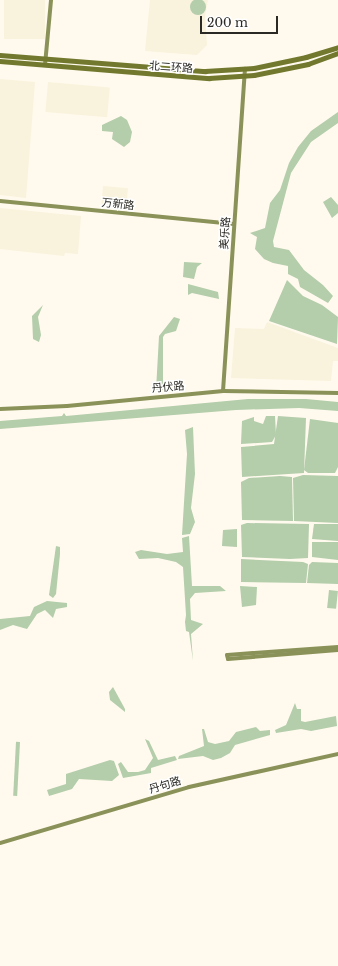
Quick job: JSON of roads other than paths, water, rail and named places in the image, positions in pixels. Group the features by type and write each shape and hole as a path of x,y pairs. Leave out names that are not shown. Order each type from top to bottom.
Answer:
{"main road":[{"name":"北二环路","path":"0,55 205,71 245,69 306,57 338,47"},
{"name":"北二环路","path":"0,61 206,78 246,76 288,68 338,54"}],"street":[{"path":"45,65 51,0"},
{"path":"140,73 141,67"},
{"name":"美乐路","path":"222,391 246,76 245,69"},
{"name":"万新路","path":"0,201 234,224"},
{"name":"丹伏路","path":"0,409 67,406 222,391 338,393"},
{"path":"338,647 227,655 228,659 338,650"},
{"name":"丹句路","path":"0,843 189,787 338,754"}]}
